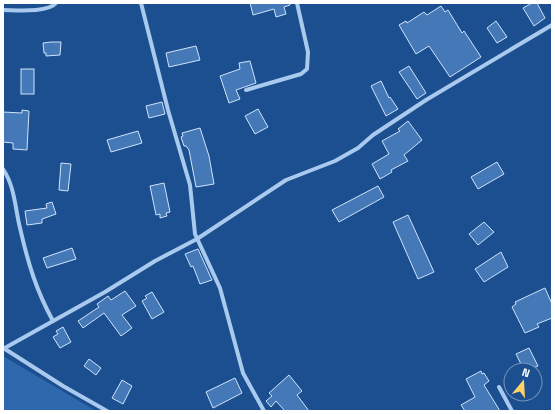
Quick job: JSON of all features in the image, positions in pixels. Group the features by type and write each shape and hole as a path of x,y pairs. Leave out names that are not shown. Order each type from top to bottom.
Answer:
{"street":[{"path":"3,10 41,9 51,7 56,3"},
{"path":"142,3 170,117 190,185 197,239 220,288 243,373 264,411"},
{"path":"246,90 301,74 307,69 308,52 297,3"},
{"path":"107,411 63,386 4,349 105,292 155,261 197,239 286,180 335,161 358,148 373,135 426,100 552,24"},
{"path":"3,169 9,178 14,195 28,262 37,289 53,321"},
{"path":"499,387 512,411"}],"shaded area":[{"path":"3,356 96,411 3,411"}],"building":[{"path":"250,3 290,3 290,5 284,7 286,14 276,17 274,9 253,15"},
{"path":"532,3 537,3 545,18 534,26 523,8"},
{"path":"441,6 445,12 448,10 462,33 464,31 481,57 450,77 429,46 416,54 399,25 406,21 407,23 424,12 427,15"},
{"path":"496,21 507,37 497,43 487,28"},
{"path":"61,42 60,55 46,56 46,53 44,53 43,43"},
{"path":"196,46 200,60 169,67 166,53"},
{"path":"250,61 256,83 236,90 240,99 229,103 220,76 240,69 239,63"},
{"path":"409,66 426,93 417,99 399,72"},
{"path":"21,69 34,69 34,94 21,94"},
{"path":"381,81 389,98 390,97 398,109 386,116 371,86"},
{"path":"162,102 165,114 149,118 146,106"},
{"path":"258,109 268,127 255,134 245,116"},
{"path":"22,110 29,111 27,150 13,149 13,143 3,142 3,112 22,113"},
{"path":"408,121 422,140 404,155 408,161 391,170 392,172 380,179 372,164 389,154 382,141 400,131 398,129"},
{"path":"200,128 209,156 214,184 196,187 189,150 186,146 184,146 181,137 183,136 182,133"},
{"path":"138,131 142,143 111,152 107,140"},
{"path":"497,162 504,174 478,189 471,177"},
{"path":"61,163 71,164 68,191 59,190"},
{"path":"164,183 170,212 166,213 167,216 160,218 160,214 156,215 150,186"},
{"path":"378,186 384,197 339,222 332,210"},
{"path":"52,202 56,214 42,219 42,223 27,225 25,211 47,208 46,204"},
{"path":"408,215 434,272 418,279 393,222"},
{"path":"484,222 494,232 478,245 469,234"},
{"path":"72,248 76,259 47,268 43,258"},
{"path":"198,249 212,280 200,284 193,266 191,267 185,254"},
{"path":"501,252 508,267 484,282 475,269"},
{"path":"545,288 552,304 552,318 537,324 539,327 525,333 512,307 516,304 515,302"},
{"path":"125,291 136,306 122,315 132,328 121,336 104,313 83,328 78,321 99,307 97,304 108,296 111,300"},
{"path":"152,292 164,312 152,319 142,301 147,298 145,296"},
{"path":"63,327 71,342 60,348 53,337 58,334 56,331"},
{"path":"529,348 536,362 520,362 516,354"},
{"path":"89,359 101,368 96,375 84,366"},
{"path":"481,371 489,381 484,385 500,411 465,411 461,405 475,397 466,379"},
{"path":"289,375 302,391 297,395 309,411 285,411 276,401 271,407 266,401 272,396 269,393"},
{"path":"235,378 242,393 213,408 206,392"},
{"path":"122,380 132,386 123,404 112,398"}]}
